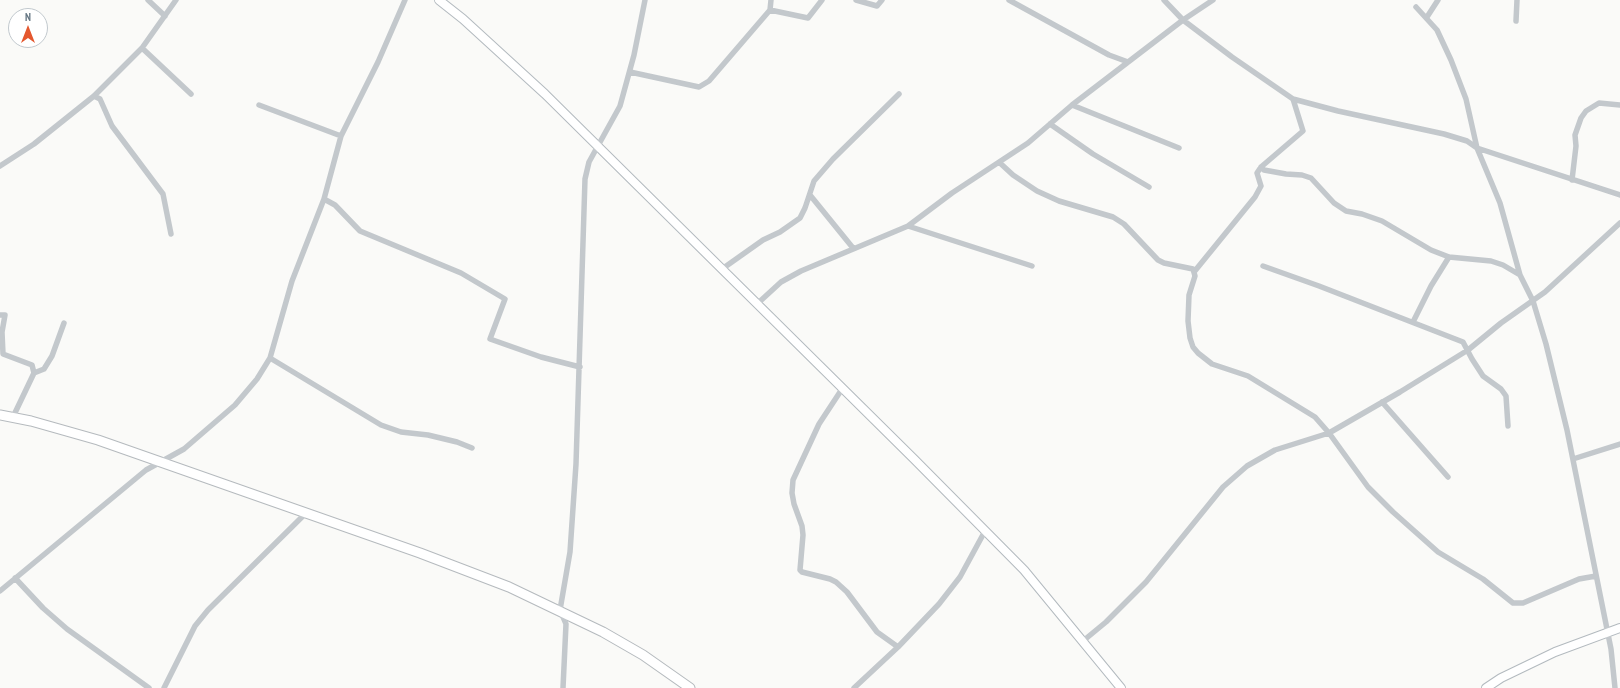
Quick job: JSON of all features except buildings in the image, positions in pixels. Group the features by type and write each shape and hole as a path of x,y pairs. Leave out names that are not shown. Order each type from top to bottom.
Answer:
{"main road":[{"path":"438,0 510,60 986,531 1024,570 1083,640 1120,687"},
{"path":"0,415 98,440 420,553 509,587 560,610 643,655 690,688"},
{"path":"1486,688 1529,663 1620,628"}],"street":[{"path":"148,0 165,16"},
{"path":"0,166 34,144 94,96 142,48 176,0"},
{"path":"0,591 81,526 112,496 146,470 184,449 235,405 257,379 270,358 292,281 324,199 341,136 378,62 405,0"},
{"path":"563,688 566,624 560,610 570,552 576,464 580,367 581,261 585,179 589,162 620,106 642,22 645,0"},
{"path":"630,72 698,87 708,81 770,10 771,0"},
{"path":"770,10 808,18 822,0"},
{"path":"856,0 877,6 882,0"},
{"path":"1009,0 1109,55 1128,62"},
{"path":"1164,0 1183,20 1260,78 1293,99 1338,111 1444,134 1467,141 1477,148 1620,195"},
{"path":"757,304 781,282 801,270 908,226 952,193 1000,162 1183,20 1213,0"},
{"path":"1427,17 1438,0"},
{"path":"1516,22 1517,0"},
{"path":"1416,7 1427,17 1437,30 1453,66 1466,99 1477,148 1500,203 1520,275 1533,301 1562,404 1606,633 1611,649 1613,688"},
{"path":"142,48 191,94"},
{"path":"722,269 763,240 780,232 800,218 810,195 814,181 823,170 899,94"},
{"path":"94,96 100,99 112,126 163,194 171,234"},
{"path":"1293,99 1303,131 1261,167 1257,173 1261,186 1255,197 1194,272 1189,295 1188,321 1193,348 1212,364 1248,376 1315,417 1329,433 1368,487 1408,526 1438,552 1483,579 1513,603 1523,603 1579,579 1596,576"},
{"path":"1572,180 1576,131 1586,110 1599,103 1620,105"},
{"path":"259,105 341,136"},
{"path":"1072,105 1179,148"},
{"path":"1050,124 1092,154 1149,187"},
{"path":"1000,162 1017,179 1037,191 1059,201 1113,217 1135,234 1158,260 1164,263 1190,267 1194,272"},
{"path":"1261,167 1264,170 1302,175 1311,178 1334,203 1346,211 1362,214 1382,221 1414,242 1449,257 1491,262 1503,265 1520,275"},
{"path":"810,195 853,248"},
{"path":"324,199 335,205 360,231 461,273 505,299 490,339 541,357 580,367"},
{"path":"1083,640 1106,622 1146,582 1223,487 1233,477 1261,457 1275,450 1329,433 1468,350 1501,323 1533,301 1562,278 1581,258 1620,223"},
{"path":"908,226 1032,266"},
{"path":"1413,322 1431,286 1449,257"},
{"path":"1263,266 1463,342 1483,376 1501,389 1506,396 1508,426"},
{"path":"0,315 4,315 2,332 3,354 32,365 34,373 13,418"},
{"path":"34,373 44,369 52,356 64,323"},
{"path":"270,358 381,425 401,432 456,442 472,448"},
{"path":"842,389 819,424 793,480 792,493 794,504 802,526 803,535 800,570 802,572 836,582 847,592 877,632 898,646"},
{"path":"1382,402 1448,477"},
{"path":"1573,459 1620,444"},
{"path":"164,688 195,626 208,610 306,513"},
{"path":"854,688 939,604 960,577 986,531"},
{"path":"15,578 43,608 67,629 149,688"}]}
